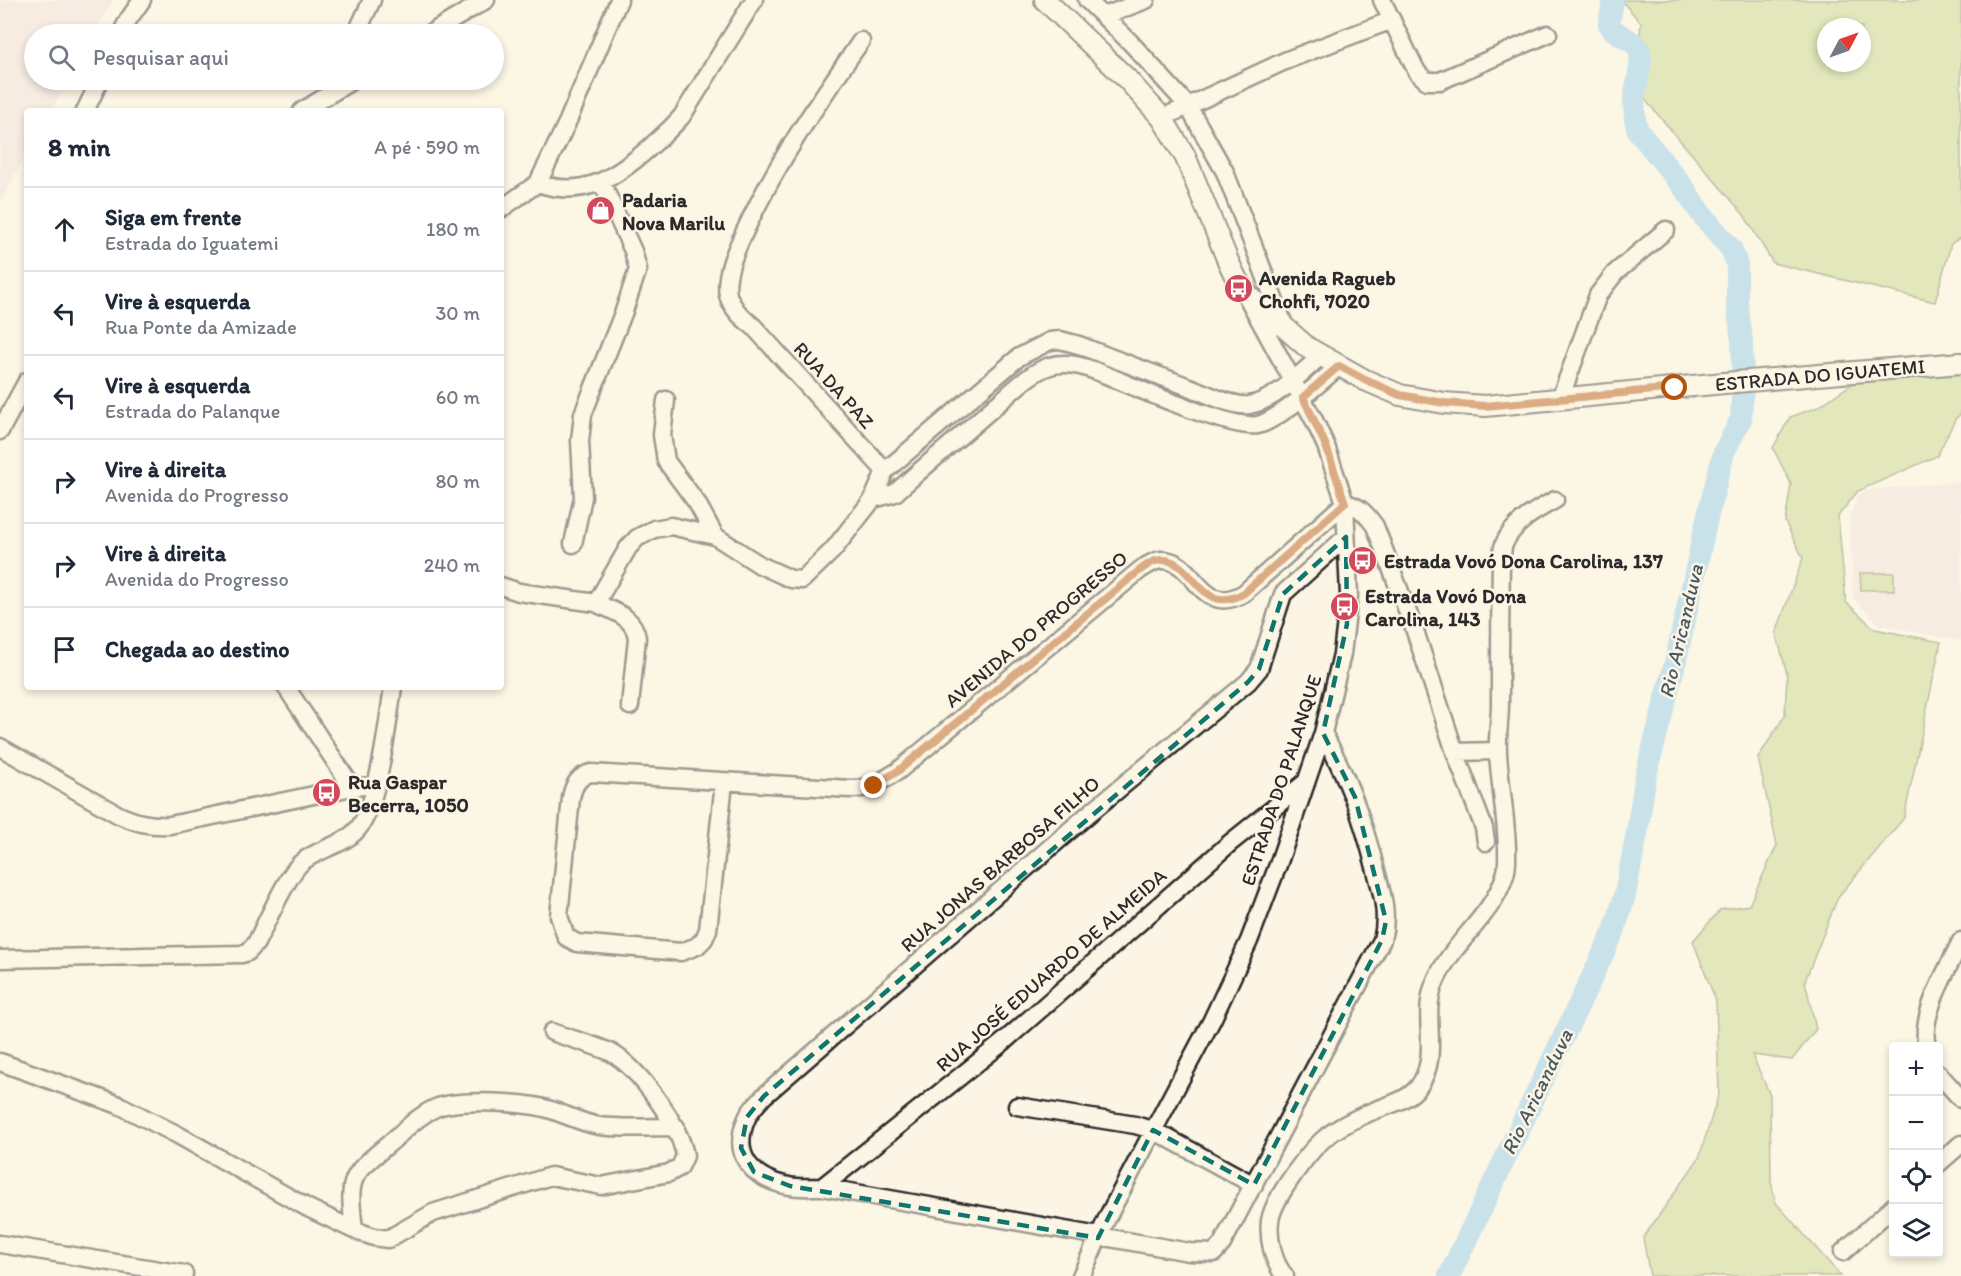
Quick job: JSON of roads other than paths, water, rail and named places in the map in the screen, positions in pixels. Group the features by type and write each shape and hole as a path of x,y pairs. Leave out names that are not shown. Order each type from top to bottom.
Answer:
{"main road":[{"name":"ESTRADA DO IGUATEMI","path":"1045,0 1126,78 1162,117 1185,156 1237,280 1257,304 1286,330 1321,356 1391,391 1422,400 1485,406 1724,382 1961,363"}],"street":[{"path":"126,24 142,0"},
{"path":"361,24 372,0"},
{"path":"446,24 486,0"},
{"path":"504,207 538,183 567,123 620,0"},
{"path":"538,183 554,189 574,189 602,183 630,165 671,129 682,116 754,0"},
{"path":"1087,0 1188,106 1225,172 1286,330"},
{"path":"1104,16 1146,0"},
{"path":"1382,0 1417,72 1427,81 1434,81 1548,34"},
{"path":"1162,117 1287,60 1392,20"},
{"name":"RUA DA PAZ","path":"861,41 798,132 775,171 737,249 731,268 728,295 740,316 753,326 885,471"},
{"path":"86,108 95,90"},
{"path":"306,108 328,90"},
{"path":"573,544 583,497 580,441 583,414 624,311 638,269 633,250 602,183"},
{"path":"1560,399 1598,295 1606,283 1666,230"},
{"name":"ESTRADA DO PALANQUE","path":"1081,1276 1153,1130 1212,1020 1249,941 1323,733 1347,624 1349,596 1345,503 1326,446 1303,397 1237,280"},
{"path":"596,603 628,548 644,533 671,526 715,536 760,565 797,581 806,578 873,499 885,471 1019,357 1050,341 1060,340 1079,345 1246,406 1258,403 1292,381 1321,356"},
{"path":"873,499 895,493 1034,374 1047,367 1074,364 1154,395 1246,425 1258,425 1268,421 1303,397 1339,366"},
{"path":"0,431 24,387"},
{"path":"666,400 662,435 666,460 697,503 715,536"},
{"path":"1285,1276 1274,1254 1270,1220 1274,1207 1293,1176 1325,1137 1363,1115 1402,1100 1418,1087 1426,1072 1431,1048 1428,1013 1434,985 1456,948 1491,906 1506,873 1506,835 1498,751 1501,563 1504,543 1521,522 1555,500"},
{"path":"1345,503 1355,505 1365,512 1375,526 1415,631 1455,752 1484,828 1486,842"},
{"name":"AVENIDA DO PROGRESSO","path":"724,782 708,930 704,939 697,946 681,952 577,944 566,937 559,916 571,798 578,780 591,773 850,789 865,789 874,786 898,771 1140,570 1154,561 1172,562 1179,566 1210,596 1226,600 1234,599 1244,593 1345,503"},
{"name":"RUA JONAS BARBOSA FILHO","path":"1254,1185 1222,1244 1214,1253 1189,1252 1098,1238 822,1188 789,1186 754,1172 741,1148 747,1117 764,1096 1091,812 1248,682 1259,669 1283,594 1346,537"},
{"path":"504,587 596,603 625,616 636,629 637,638 630,706"},
{"path":"288,690 352,787"},
{"path":"0,959 242,954 248,952 256,943 294,870 302,862 353,834 360,827 376,784 392,690"},
{"path":"1017,1106 1153,1130 1254,1185 1382,940 1386,921 1385,906 1355,797 1323,733"},
{"path":"0,747 136,823 151,826 170,825 376,784"},
{"path":"1455,752 1498,751"},
{"name":"RUA JOSÉ EDUARDO DE ALMEIDA","path":"822,1188 1002,1043 1230,843 1307,782"},
{"path":"1927,1042 1927,1021 1961,941"},
{"path":"0,1062 119,1104 354,1230 388,1239 433,1213 552,1176 601,1186 669,1173 680,1167 685,1156 676,1127 627,1064 610,1053 552,1032"},
{"path":"1943,1079 1961,1100"},
{"path":"354,1230 351,1188 354,1177 361,1167 415,1121 437,1108 479,1103 536,1106 598,1126 676,1127"},
{"path":"1943,1160 1961,1144"},
{"path":"1843,1252 1889,1210"},
{"path":"0,1244 184,1274"}],"waterway":[{"name":"Rio Aricanduva","path":"1449,1276 1614,931 1624,899 1645,779 1676,659 1708,514 1724,452 1741,419 1742,341 1737,303 1737,265 1732,250 1702,215 1684,188 1638,131 1634,100 1641,62 1639,49 1613,30 1609,24 1613,0"}],"place":[{"name":"Padaria Nova Marilu","path":"601,211"},
{"name":"Avenida Ragueb Chohfi, 7020","path":"1238,289"},
{"name":"Estrada Vovó Dona Carolina, 137","path":"1363,561"},
{"name":"Estrada Vovó Dona Carolina, 143","path":"1344,607"},
{"name":"Rua Gaspar Becerra, 1050","path":"327,793"}]}
